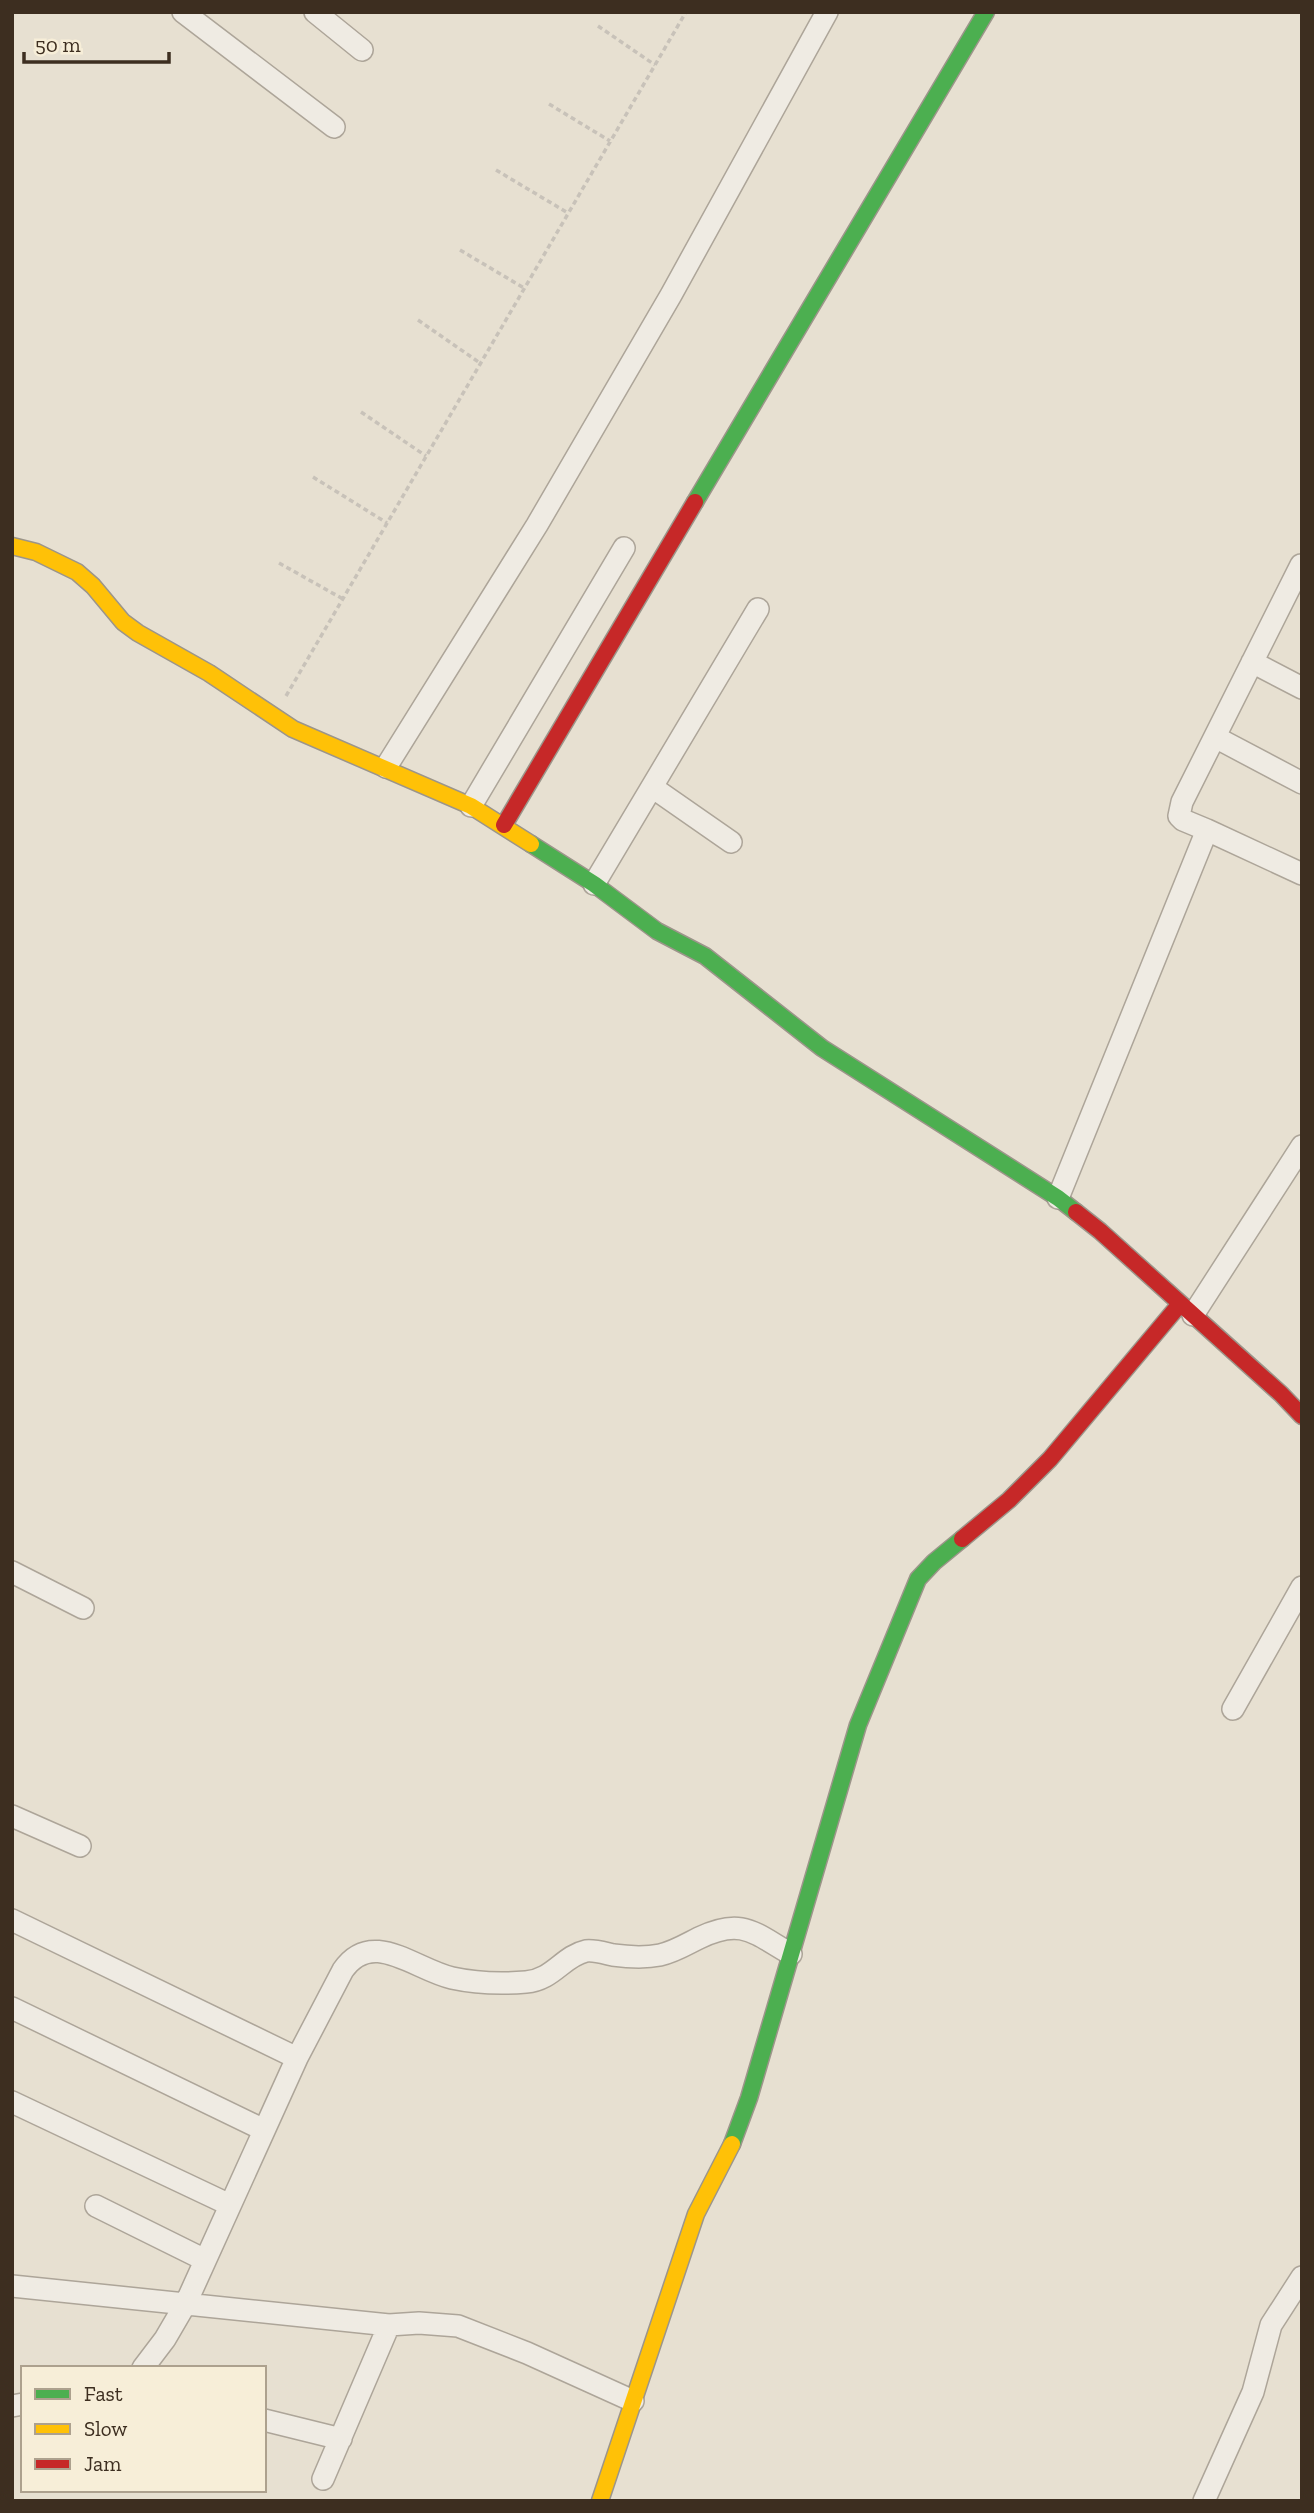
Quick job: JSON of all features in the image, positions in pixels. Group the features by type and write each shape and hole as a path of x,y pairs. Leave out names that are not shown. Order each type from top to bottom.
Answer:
{"street":[{"path":"183,12 334,127"},
{"path":"315,12 362,50"},
{"path":"386,767 537,524 650,332 827,12"},
{"path":"504,825 986,12"},
{"path":"12,546 36,552 76,572 93,586 123,622 138,633 209,673 274,716 313,739 386,767 471,806 594,884 657,931 705,956 822,1048 1058,1198 1100,1231 1302,1416"},
{"path":"471,806 624,548"},
{"path":"1301,565 1295,595 1252,662 1179,810 1179,816 1302,874"},
{"path":"594,884 758,609"},
{"path":"1252,662 1302,688"},
{"path":"1215,737 1302,783"},
{"path":"652,788 731,842"},
{"path":"1058,1198 1207,831"},
{"path":"600,2501 696,2214 735,2137 749,2098 858,1725 918,1579 934,1562 1009,1500 1050,1460 1187,1310 1302,1146"},
{"path":"12,1572 83,1608"},
{"path":"1233,1709 1302,1587"},
{"path":"12,1816 80,1846"},
{"path":"12,1920 297,2058"},
{"path":"145,2366 165,2339 186,2303 297,2058 351,1958 369,1950 382,1951 448,1977 515,1983 540,1980 587,1951 630,1957 659,1955 714,1931 731,1927 750,1931 792,1954"},
{"path":"12,2008 264,2130"},
{"path":"12,2102 230,2205"},
{"path":"96,2206 205,2260"},
{"path":"1205,2501 1253,2392 1272,2325 1302,2277"},
{"path":"12,2286 389,2325 419,2323 457,2326 527,2353 633,2401"},
{"path":"323,2479 389,2325"},
{"path":"266,2420 341,2439"}],"path":[{"path":"274,716 685,12"},
{"path":"598,26 654,65"},
{"path":"550,104 610,141"},
{"path":"496,170 568,213"},
{"path":"460,250 524,288"},
{"path":"418,320 480,363"},
{"path":"361,412 426,456"},
{"path":"313,477 387,523"},
{"path":"279,564 343,599"}],"traffic: fast":[{"path":"695,502 986,12"},
{"path":"531,844 594,884 657,931 705,956 822,1048 1076,1212"},
{"path":"732,2144 749,2098 858,1725 918,1579 962,1539"}],"traffic: slow":[{"path":"12,546 36,552 77,572 93,586 123,622 138,633 209,673 293,729 471,806 531,844"},
{"path":"600,2501 696,2214 732,2144"}],"traffic: jam":[{"path":"504,825 695,502"},
{"path":"1076,1212 1281,1394 1302,1416"},
{"path":"962,1539 1009,1500 1050,1459 1180,1304"}]}
